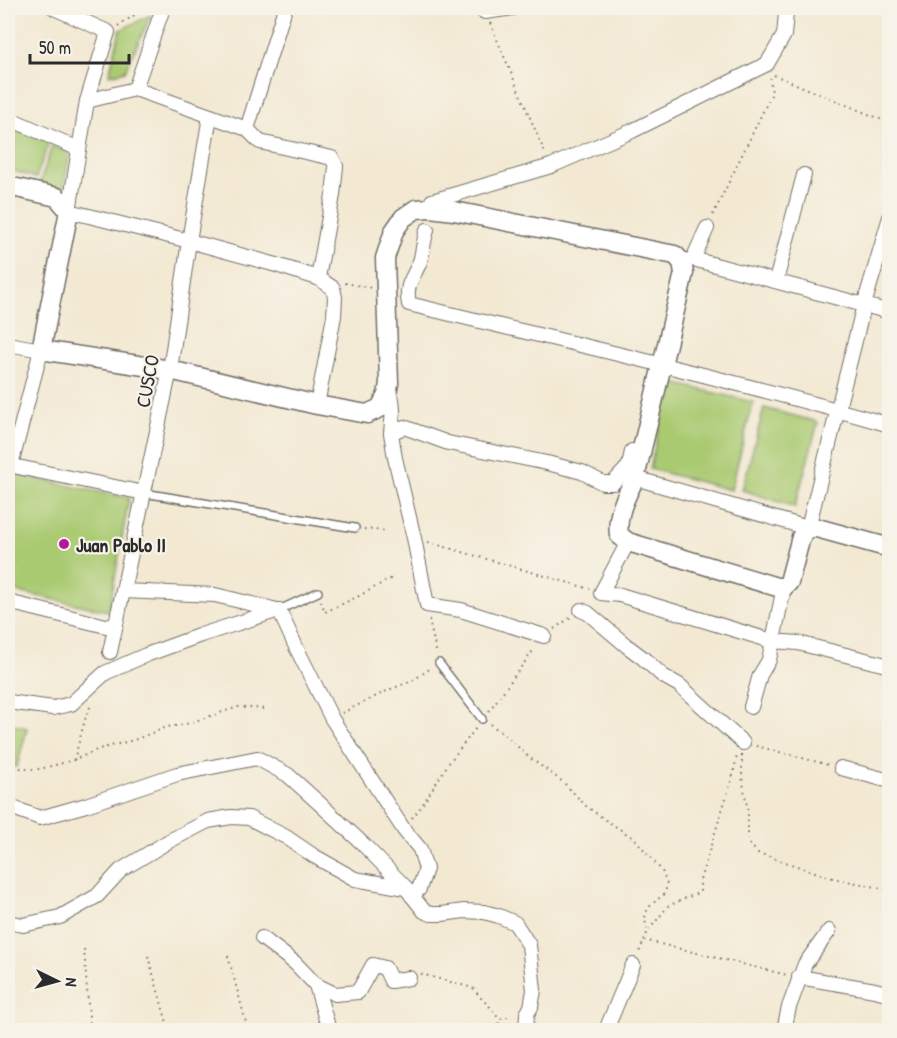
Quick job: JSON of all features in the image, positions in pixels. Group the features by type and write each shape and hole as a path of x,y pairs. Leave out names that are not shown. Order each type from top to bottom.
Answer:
{"street":[{"path":"54,8 108,32 87,101 69,211 41,350 9,465 144,493"},
{"path":"247,129 285,8"},
{"path":"482,10 513,8"},
{"path":"430,208 432,201 551,166 632,131 767,64 784,35 786,14 784,8"},
{"path":"135,89 162,11"},
{"path":"87,101 135,89 247,129 260,142 332,158 336,166 335,176 318,278"},
{"name":"CUSCO","path":"110,652 170,370 210,116"},
{"path":"8,118 79,149"},
{"path":"776,281 804,175"},
{"path":"8,186 57,197 69,211"},
{"path":"8,199 69,211 273,264 318,278 333,288 334,316 317,405"},
{"path":"8,344 170,370 317,405 367,414 380,408 387,395 389,383 385,258 394,231 403,218 416,209 430,208 675,255 687,261 776,281 890,312"},
{"path":"707,228 687,261 635,478 623,503 618,526 619,536 628,542 777,587 789,582 801,537 808,528 864,305 890,217"},
{"path":"427,230 420,261 410,279 409,304 890,424"},
{"path":"387,395 392,399 391,433 395,458 427,605 461,610 544,636"},
{"path":"391,433 404,427 448,443 582,472 603,483 613,483 629,466 634,447 637,445 642,447"},
{"path":"635,478 808,528 817,528 890,548"},
{"path":"628,542 601,592 772,641 798,643 890,666"},
{"path":"751,707 759,675 768,660 784,586"},
{"path":"123,591 215,595 279,610"},
{"path":"8,602 106,626 116,624"},
{"path":"8,702 53,708 71,704 105,673 201,635 279,610"},
{"path":"279,610 332,719 404,830 420,849 426,869 412,891"},
{"path":"581,610 588,613 663,676 679,686 740,746"},
{"path":"8,806 40,818 177,774 257,758 288,776 363,844 412,891 424,911 431,914 484,912 515,923 528,945 534,990 525,1030"},
{"path":"841,768 890,781"},
{"path":"8,922 23,925 60,917 97,896 121,870 169,841 208,821 231,817 249,818 259,823 355,879 412,891"},
{"path":"784,1030 799,977 805,964 829,931"},
{"path":"262,938 295,963 316,985 335,994 357,992 373,965 385,968 391,981 409,978"},
{"path":"606,1030 633,965"},
{"path":"799,977 890,994"},
{"path":"316,985 329,1030"}],"lane":[{"path":"144,493 355,528"},
{"path":"279,610 318,592"},
{"path":"439,663 483,719"}],"path":[{"path":"108,32 145,8"},
{"path":"380,8 403,14"},
{"path":"482,10 551,166"},
{"path":"707,228 772,93 769,73 890,123"},
{"path":"318,278 386,291"},
{"path":"355,528 386,531"},
{"path":"414,538 601,592"},
{"path":"318,592 325,612 392,578"},
{"path":"332,719 412,681 439,663 427,605"},
{"path":"404,830 448,764 544,636 581,610"},
{"path":"74,760 91,705"},
{"path":"8,766 40,770 74,760 99,748 135,740 167,727 183,725 238,707 267,709"},
{"path":"483,719 563,782 586,806 635,839 662,871 667,884 665,894 651,904 644,915 648,931"},
{"path":"740,746 841,768"},
{"path":"740,746 748,812 748,843 758,853 832,878 890,890"},
{"path":"633,965 648,931 668,906 700,892 700,880 740,746"},
{"path":"644,940 799,977"},
{"path":"84,949 90,1030"},
{"path":"148,956 169,1030"},
{"path":"228,956 248,1030"},
{"path":"409,978 422,973 473,988 500,1019 498,1030"},
{"path":"500,1019 527,1014"}],"green space":[{"path":"151,15 125,71 109,75 120,30"},
{"path":"8,125 50,140 36,178 8,169"},
{"path":"52,146 70,152 63,190 40,183"},
{"path":"669,382 753,402 731,490 650,469"},
{"path":"764,408 818,422 795,507 742,490"},
{"name":"Juan Pablo II","path":"8,473 129,498 109,611 8,590"},
{"path":"8,723 27,728 17,767 8,765"}],"place":[{"name":"Juan Pablo II","path":"64,544"}]}
